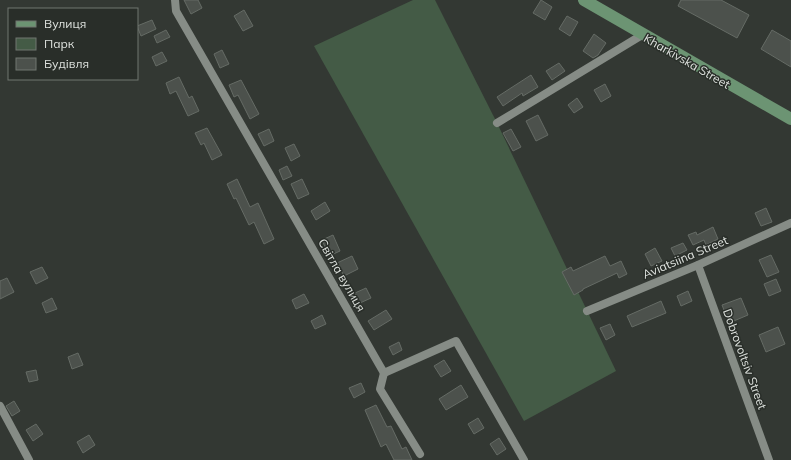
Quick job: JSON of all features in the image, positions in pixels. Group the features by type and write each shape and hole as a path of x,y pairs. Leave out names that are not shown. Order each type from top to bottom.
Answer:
{"street":[{"name":"Світла вулиця","path":"175,0 176,11 384,373"},
{"name":"Kharkivska Street","path":"584,0 642,35 791,119"},
{"path":"498,123 642,35"},
{"name":"Aviatsiina Street","path":"587,311 698,266 791,223"},
{"name":"Dobrovoltsiv Street","path":"698,266 769,460"},
{"path":"420,454 380,389 384,373 456,341 524,460"},
{"path":"0,406 30,460"}],"green space":[{"path":"413,0 435,0 497,123 616,371 524,421 314,46"}],"building":[{"path":"184,0 198,0 202,8 191,14"},
{"path":"541,0 552,7 545,20 533,13"},
{"path":"681,0 721,0 749,15 737,38 678,6"},
{"path":"244,10 253,26 243,31 234,16"},
{"path":"567,16 578,22 570,36 559,29"},
{"path":"152,20 156,29 141,36 138,26"},
{"path":"166,30 170,37 157,43 154,36"},
{"path":"772,30 791,41 791,67 761,49"},
{"path":"594,34 606,43 598,55 593,58 583,51"},
{"path":"222,50 229,64 220,68 214,54"},
{"path":"162,52 167,61 156,66 152,57"},
{"path":"559,63 565,71 552,80 546,71"},
{"path":"531,75 538,87 523,96 522,93 503,106 497,97"},
{"path":"179,77 189,98 192,96 199,111 188,116 176,91 170,94 166,83"},
{"path":"241,80 259,114 250,119 238,95 234,97 229,85"},
{"path":"605,84 611,96 601,102 594,90"},
{"path":"577,98 583,107 574,113 568,105"},
{"path":"538,115 548,135 536,141 526,121"},
{"path":"207,128 222,155 212,160 204,143 201,145 195,133"},
{"path":"269,129 274,141 264,146 258,134"},
{"path":"511,129 521,147 513,151 503,133"},
{"path":"294,144 300,156 291,161 285,148"},
{"path":"287,166 292,176 283,180 279,170"},
{"path":"237,179 250,207 258,203 274,239 264,244 254,222 249,225 236,198 234,199 227,184"},
{"path":"302,179 309,194 298,199 291,184"},
{"path":"325,202 330,211 316,220 311,211"},
{"path":"766,208 772,222 761,226 755,213"},
{"path":"713,227 718,239 706,245 704,240 693,245 688,235 696,232 697,235"},
{"path":"333,235 340,251 329,256 322,240"},
{"path":"683,243 687,250 675,256 671,248"},
{"path":"655,248 662,261 651,266 645,254"},
{"path":"771,255 779,272 767,277 759,260"},
{"path":"352,256 358,269 344,276 337,263"},
{"path":"605,256 610,266 621,261 627,274 619,278 617,273 583,289 574,295 562,272 571,267 573,271"},
{"path":"42,267 48,278 36,284 30,272"},
{"path":"7,278 14,292 0,299 0,281"},
{"path":"776,279 781,291 769,296 764,284"},
{"path":"366,288 371,298 360,303 355,293"},
{"path":"688,291 692,301 681,306 677,296"},
{"path":"304,294 309,303 296,309 292,300"},
{"path":"52,298 57,309 46,313 42,303"},
{"path":"741,298 748,315 729,323 722,305"},
{"path":"661,301 666,313 632,327 627,316"},
{"path":"386,310 392,319 374,330 368,321"},
{"path":"322,315 326,324 315,329 311,321"},
{"path":"610,324 615,335 606,340 600,328"},
{"path":"778,327 785,344 766,352 759,335"},
{"path":"399,342 402,350 393,355 389,347"},
{"path":"78,353 83,365 72,369 68,357"},
{"path":"444,360 451,371 441,377 434,366"},
{"path":"36,370 38,380 29,382 26,372"},
{"path":"361,383 365,392 354,398 349,388"},
{"path":"461,385 468,397 446,410 439,399"},
{"path":"14,401 20,411 12,416 6,406"},
{"path":"376,405 387,427 391,426 402,449 406,447 412,460 394,460 386,444 381,447 365,410"},
{"path":"478,418 484,428 474,434 468,424"},
{"path":"36,424 43,434 33,441 26,430"},
{"path":"89,435 95,445 83,453 77,442"},
{"path":"499,438 506,449 497,455 490,444"}]}
